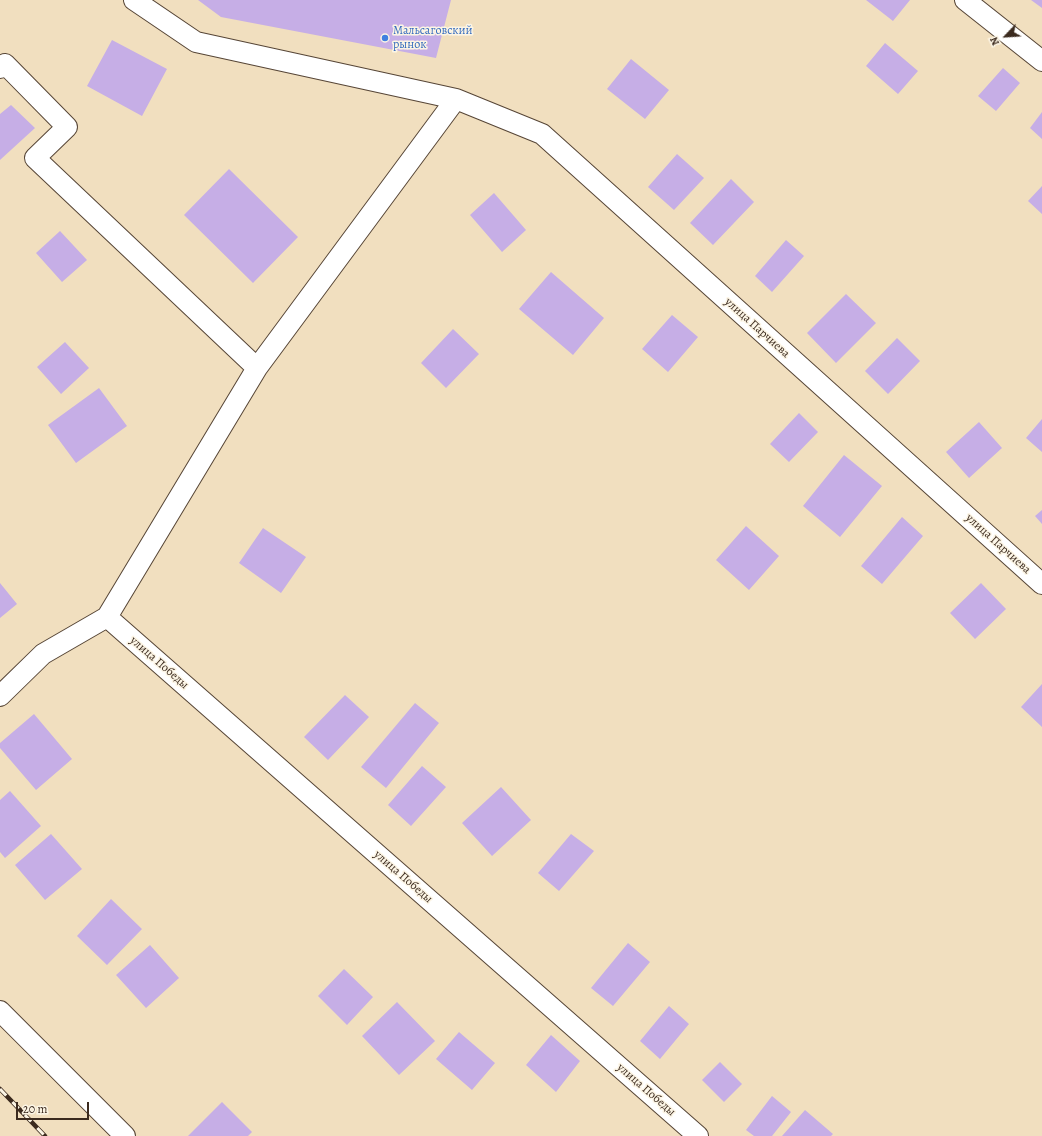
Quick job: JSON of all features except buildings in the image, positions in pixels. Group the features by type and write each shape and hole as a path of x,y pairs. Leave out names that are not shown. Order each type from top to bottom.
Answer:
{"street":[{"name":"улица Парчиева","path":"134,0 196,42 456,99 542,134 1042,584"},
{"path":"965,0 1042,61"},
{"path":"0,68 5,64 67,127 35,158 257,368"},
{"path":"0,696 43,654 107,617 257,368 456,99"},
{"name":"улица Победы","path":"107,617 698,1136"},
{"path":"0,1011 125,1136"}],"railway":[{"path":"0,1089 45,1136"}],"place":[{"name":"Мальсаговский рынок","path":"385,38"}]}
